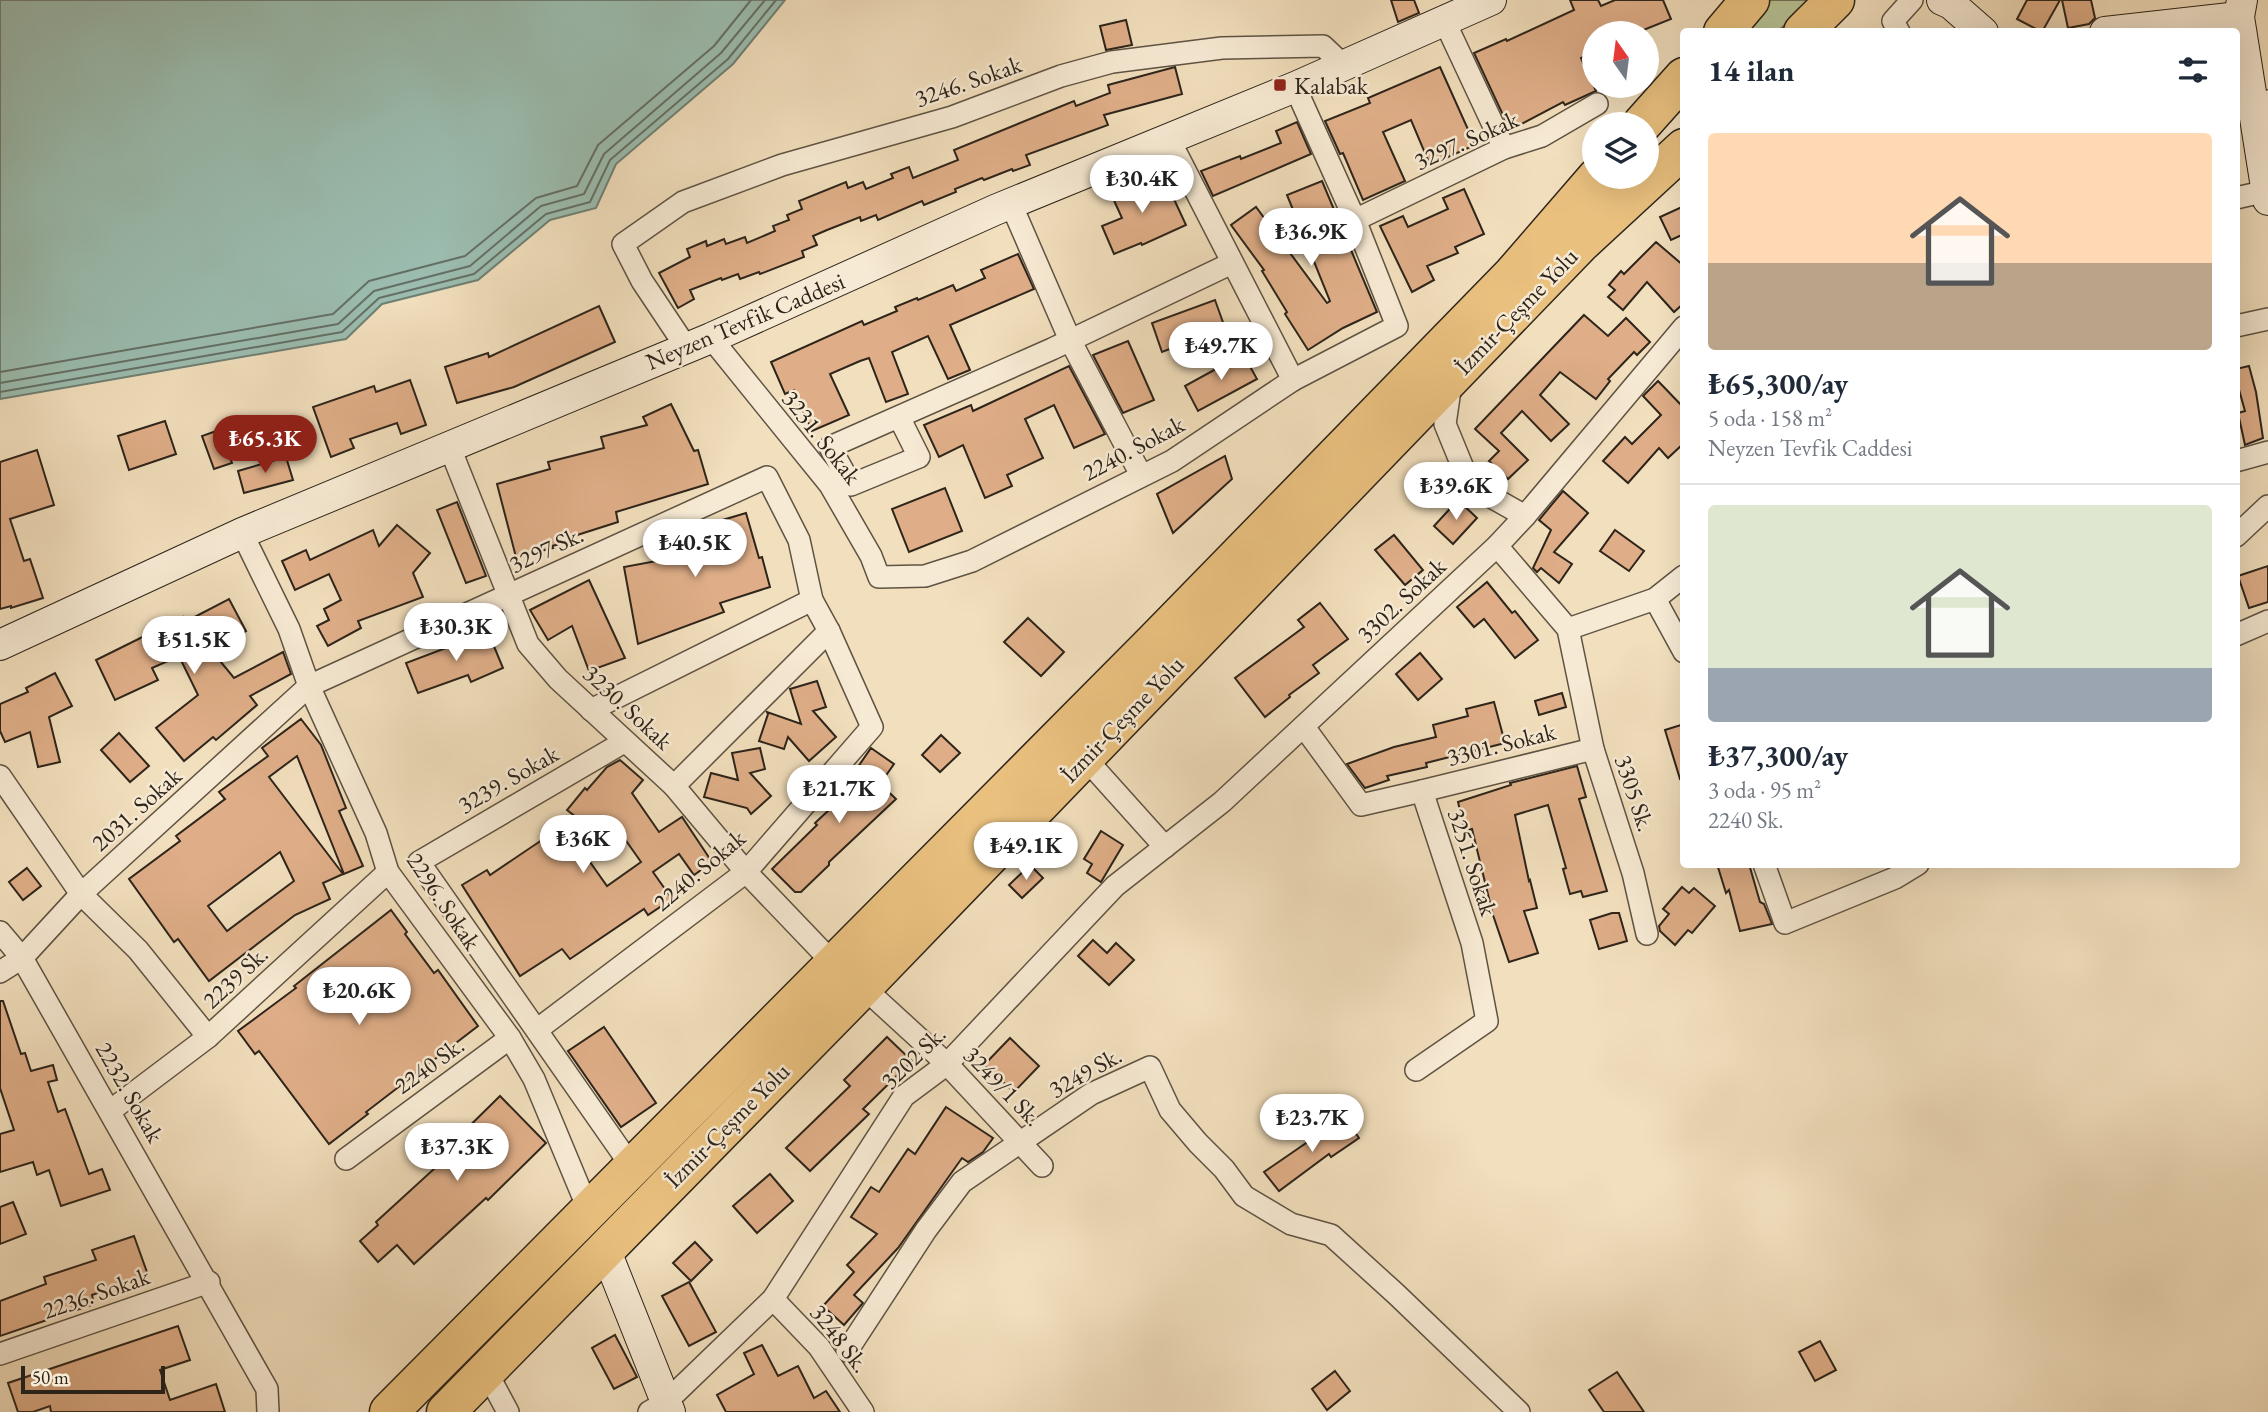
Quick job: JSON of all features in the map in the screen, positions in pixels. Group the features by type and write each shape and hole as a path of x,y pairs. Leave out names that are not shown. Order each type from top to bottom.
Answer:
{"highway":[{"path":"1726,28 1750,0"},
{"path":"1807,28 1836,0"},
{"path":"1653,112 1680,81"},
{"name":"İzmir-Çeşme Yolu","path":"389,1412 632,1167 849,976 1085,758 1580,244 1680,152"},
{"name":"İzmir-Çeşme Yolu","path":"446,1412 605,1249 849,976 1156,640 1503,284 1586,189"}],"street":[{"name":"Neyzen Tevfik Caddesi","path":"0,645 242,533 450,449 1011,204 1296,87 1491,0"},
{"path":"1897,28 1893,21 1912,0"},
{"path":"1949,1 1979,28"},
{"path":"2128,28 2240,9 2267,195 2240,198"},
{"path":"1444,20 1504,148"},
{"name":"3246. Sokak","path":"623,244 683,202 782,165 952,117 1061,76 1112,62 1222,48 1324,46 1343,65"},
{"path":"1296,87 1355,220"},
{"name":"3297. Sokak","path":"1355,220 1504,148 1542,136 1597,104"},
{"path":"1170,139 1293,380"},
{"path":"1011,204 1070,340 1141,475"},
{"name":"2240. Sokak","path":"879,577 925,576 972,561 1172,461 1293,380 1397,326 1355,220"},
{"name":"3231. Sokak","path":"623,244 642,281 830,485 871,556 879,577"},
{"path":"899,417 1070,340 1231,262"},
{"path":"2240,325 2268,319"},
{"name":"3302. Sokak","path":"1222,802 1497,546 1680,332"},
{"path":"1452,377 1445,424 1470,485 1525,516"},
{"name":"3230. Sokak","path":"450,449 528,644 558,679 674,786 746,872 849,976"},
{"path":"2240,460 2268,452"},
{"name":"3297 Sk.","path":"309,686 767,477 799,540 812,600"},
{"path":"2240,533 2268,506"},
{"name":"2296. Sokak","path":"242,533 289,629 309,686 376,833 388,872 510,1038 534,1079 589,1211"},
{"path":"1497,546 1568,629 1655,599 1680,579"},
{"path":"1655,599 1680,647"},
{"path":"591,710 812,600 829,631 674,786"},
{"path":"2240,633 2268,621"},
{"name":"3305 Sk.","path":"1568,629 1593,749 1633,873 1647,934"},
{"name":"2240. Sokak","path":"538,1029 746,872 872,727 829,631"},
{"name":"2031. Sokak","path":"0,972 22,958 81,894 309,686"},
{"name":"3251. Sokak","path":"1304,727 1361,805 1422,790 1472,943 1487,1021 1416,1070"},
{"name":"3239. Sokak","path":"538,1029 419,862 624,742"},
{"name":"3301. Sokak","path":"1422,790 1593,749"},
{"path":"1085,758 1166,847"},
{"path":"0,776 81,894 138,950 208,1037"},
{"name":"3202 Sk.","path":"661,1409 773,1299 904,1096 947,1064 1115,886 1222,802"},
{"path":"1765,868 1785,923 1892,871"},
{"name":"2239 Sk.","path":"110,1111 208,1037 388,872"},
{"name":"2232. Sokak","path":"0,932 22,958 209,1282 267,1389 268,1412"},
{"name":"3249/1 Sk.","path":"849,976 947,1064 1042,1166"},
{"path":"538,1029 632,1167"},
{"name":"2240 Sk.","path":"346,1158 510,1038"},
{"name":"3249 Sk.","path":"847,1351 926,1230 962,1182 1091,1094 1150,1067 1170,1110 1224,1169 1244,1196 1292,1224 1331,1235 1519,1412"},
{"path":"605,1249 661,1409"},
{"name":"2236. Sokak","path":"0,1354 209,1282"},
{"name":"3248 Sk.","path":"773,1299 819,1347 863,1412"},
{"path":"486,1371 508,1412"}],"green space":[{"path":"1764,0 1813,0 1781,28 1740,28"}],"water":[{"path":"0,0 785,0 733,64 616,164 596,208 550,220 478,280 382,304 346,339 0,399"}],"building":[{"path":"1391,0 1414,0 1419,13 1398,22"},
{"path":"1570,0 1598,0 1601,6 1615,0 1663,0 1671,19 1659,24 1659,21 1582,21 1582,97 1565,105 1563,102 1510,130 1474,53 1574,10"},
{"path":"2027,0 2060,0 2044,28 2034,28 2017,19"},
{"path":"2062,0 2091,0 2095,18 2089,24 2068,28"},
{"path":"1126,20 1132,45 1106,50 1100,26"},
{"path":"1175,67 1182,94 1104,115 1108,125 1026,155 1030,165 984,180 982,178 924,205 922,201 878,220 876,215 861,221 860,217 827,230 813,236 817,245 802,251 804,257 760,274 759,272 740,279 738,274 690,290 694,299 678,308 659,273 690,257 687,249 706,241 707,246 724,239 726,244 745,237 747,243 775,231 773,226 789,220 787,215 802,209 799,201 846,182 848,188 863,182 866,189 893,178 891,174 909,167 913,178 958,160 954,150 1074,101 1076,106 1110,93 1108,85"},
{"path":"1440,67 1475,145 1430,165 1411,120 1383,132 1405,181 1363,200 1343,153 1340,154 1325,121 1370,103 1368,98"},
{"path":"1297,122 1311,154 1213,196 1201,171 1281,143 1276,131"},
{"path":"1155,173 1167,199 1173,197 1186,225 1142,245 1141,243 1114,254 1102,226 1122,218 1111,194"},
{"path":"1322,181 1377,312 1343,328 1308,350 1285,314 1287,312 1262,271 1264,270 1231,225 1256,207 1327,303 1330,301 1287,195"},
{"path":"1464,189 1484,234 1455,247 1458,253 1427,266 1434,280 1412,292 1380,226 1403,216 1408,227 1448,209 1443,198"},
{"path":"1680,208 1680,236 1671,240 1660,217"},
{"path":"1656,242 1680,263 1680,307 1674,312 1647,282 1623,310 1608,297 1615,290 1609,285 1621,271 1624,274"},
{"path":"1018,254 1034,289 950,325 970,370 948,379 928,336 892,352 908,394 886,402 869,358 860,361 830,374 849,415 812,431 794,390 785,394 771,362 862,321 864,325 897,311 895,307 917,298 918,300 953,285 956,291 985,278 981,270"},
{"path":"1215,300 1225,328 1162,352 1152,323"},
{"path":"599,306 615,342 514,387 457,403 445,367 488,353 489,357"},
{"path":"1584,315 1608,336 1626,318 1650,342 1637,355 1634,352 1608,379 1610,381 1596,399 1560,372 1540,395 1569,424 1551,441 1522,411 1501,433 1528,460 1508,479 1489,461 1499,451 1475,429"},
{"path":"1128,341 1154,400 1123,413 1093,355"},
{"path":"1243,354 1257,379 1198,411 1185,386"},
{"path":"1069,366 1105,434 1074,448 1054,405 1025,419 1043,458 1007,475 1012,486 985,498 963,445 939,457 924,425 971,405 973,411"},
{"path":"2249,366 2263,438 2245,445 2240,422 2240,412 2245,411 2240,393 2240,368"},
{"path":"410,380 426,425 401,434 397,423 350,439 354,448 331,457 313,407 374,386 376,392"},
{"path":"1658,381 1680,404 1680,447 1668,458 1659,448 1628,483 1603,461 1625,437 1632,444 1661,415 1643,396"},
{"path":"671,404 694,451 698,450 708,484 616,512 618,522 571,537 572,541 552,546 553,548 516,557 497,484 550,469 548,462 604,448 601,437 647,425 643,417"},
{"path":"165,421 176,454 129,470 118,436"},
{"path":"219,430 232,463 214,469 202,436"},
{"path":"37,450 54,505 10,519 24,561 30,559 43,598 0,609 0,462"},
{"path":"1225,456 1232,479 1173,533 1157,494"},
{"path":"286,457 293,480 244,493 238,471"},
{"path":"945,488 962,531 909,552 892,509"},
{"path":"1563,491 1588,513 1554,552 1572,564 1559,583 1541,568 1537,572 1533,568 1551,530 1539,520"},
{"path":"1458,500 1477,518 1453,544 1434,526"},
{"path":"457,502 486,576 466,583 437,510"},
{"path":"746,513 770,587 720,603 724,612 638,644 624,567 662,560 659,547 711,533 709,524"},
{"path":"397,525 430,553 413,573 423,597 358,621 361,628 328,646 317,626 329,620 324,609 341,600 329,574 295,590 282,561 306,550 310,560 373,530 379,546"},
{"path":"1615,530 1644,551 1629,571 1600,551"},
{"path":"1394,535 1423,570 1405,585 1375,550"},
{"path":"2268,566 2268,602 2249,608 2240,575"},
{"path":"589,580 625,658 589,671 572,626 548,640 530,610"},
{"path":"1487,582 1538,640 1515,658 1484,619 1474,627 1457,607"},
{"path":"229,599 246,631 211,650 234,678 283,652 291,674 250,696 257,705 216,740 213,737 184,761 156,728 198,695 179,656 152,668 158,680 115,700 96,660 183,617 185,622"},
{"path":"1320,603 1348,639 1313,665 1319,673 1265,717 1235,678 1304,627 1298,620"},
{"path":"1028,618 1064,652 1041,676 1004,642"},
{"path":"488,632 503,668 471,682 468,675 418,693 406,663"},
{"path":"1420,653 1442,679 1418,700 1396,674"},
{"path":"55,673 72,706 49,717 60,762 38,767 30,732 5,742 0,731 0,704 28,692 26,688"},
{"path":"817,681 826,707 813,711 836,737 809,761 788,737 784,749 759,741 767,712 801,724 790,689"},
{"path":"1562,693 1566,707 1539,715 1535,701"},
{"path":"1494,702 1505,743 1426,763 1427,767 1387,776 1389,780 1365,788 1347,764 1394,747 1436,737 1433,725 1468,716 1466,709"},
{"path":"301,719 321,745 346,808 339,811 363,866 344,874 297,756 269,777 343,874 323,883 330,899 295,915 209,981 178,939 174,942 129,879 180,841 176,836 225,799 219,792 268,756 262,748","holes":["280,852 294,881 227,931 208,906"]},
{"path":"1680,725 1680,779 1665,730"},
{"path":"119,733 149,766 130,782 101,750"},
{"path":"941,735 960,753 940,772 922,755"},
{"path":"760,748 765,769 750,773 771,796 751,814 747,808 704,797 711,773 738,780 732,753"},
{"path":"871,748 894,764 880,784 896,799 801,892 795,892 772,869 817,825 815,823 861,780 853,774"},
{"path":"620,760 643,780 632,793 659,832 682,817 712,862 694,875 679,854 653,872 672,899 648,915 644,909 570,959 562,949 520,976 462,885 487,870 490,875 576,817 567,810 607,767","holes":["610,818 641,862 607,886 583,852"]},
{"path":"1577,766 1586,797 1579,799 1607,891 1583,897 1581,891 1570,894 1563,869 1566,868 1548,805 1515,815 1537,908 1524,911 1538,953 1509,962 1493,915 1472,829 1465,831 1458,802 1511,785 1510,783"},
{"path":"1101,831 1123,845 1101,882 1087,873 1092,864 1084,859"},
{"path":"1030,865 1043,878 1022,898 1009,885"},
{"path":"27,868 41,886 23,900 9,882"},
{"path":"1718,868 1750,868 1760,902 1764,904 1772,924 1740,931 1729,890 1726,893"},
{"path":"1682,887 1689,893 1694,888 1715,906 1692,933 1688,930 1675,945 1660,931 1659,926 1669,914 1663,909"},
{"path":"391,910 434,973 438,970 478,1026 366,1112 368,1114 329,1144 259,1051 255,1054 238,1031 296,988 294,986"},
{"path":"1619,913 1627,941 1599,949 1590,920"},
{"path":"1093,940 1107,953 1116,943 1134,960 1109,985 1078,956"},
{"path":"0,1001 3,1001 21,1054 25,1053 31,1071 53,1065 57,1080 48,1082 58,1112 65,1109 89,1174 102,1169 110,1190 61,1206 49,1170 37,1175 33,1162 0,1172 0,1134 14,1130 0,1088"},
{"path":"604,1027 656,1103 621,1127 568,1051"},
{"path":"887,1037 912,1061 863,1109 869,1114 810,1171 786,1148 850,1086 844,1080"},
{"path":"1010,1038 1039,1066 1014,1092 984,1065"},
{"path":"500,1096 546,1143 488,1200 486,1198 414,1264 397,1245 378,1262 360,1241 378,1225 376,1222 446,1158 442,1153"},
{"path":"946,1107 993,1138 983,1152 968,1162 962,1158 898,1248 854,1295 863,1303 844,1325 823,1306 854,1272 847,1265 877,1234 851,1217 871,1187 879,1192 908,1149 915,1154"},
{"path":"1344,1117 1359,1138 1331,1157 1329,1154 1279,1191 1264,1172"},
{"path":"770,1174 793,1201 757,1233 733,1206"},
{"path":"13,1202 26,1234 0,1244 0,1207"},
{"path":"134,1236 148,1275 92,1295 94,1304 0,1336 0,1301 46,1284 44,1277 96,1260 92,1250"},
{"path":"695,1242 712,1260 691,1281 673,1263"},
{"path":"689,1282 716,1332 689,1346 662,1296"},
{"path":"178,1326 190,1360 160,1370 170,1400 216,1384 225,1412 51,1412 50,1406 33,1412 18,1412 8,1383"},
{"path":"615,1335 637,1377 614,1389 592,1348"},
{"path":"1820,1341 1836,1370 1815,1381 1799,1352"},
{"path":"762,1345 778,1376 798,1366 814,1398 826,1391 840,1412 726,1412 717,1395 754,1374 744,1353"},
{"path":"1335,1371 1350,1391 1327,1410 1312,1389"},
{"path":"1617,1372 1644,1412 1604,1412 1589,1390"}],"place":[{"name":"Kalabak","path":"1280,85"}]}
